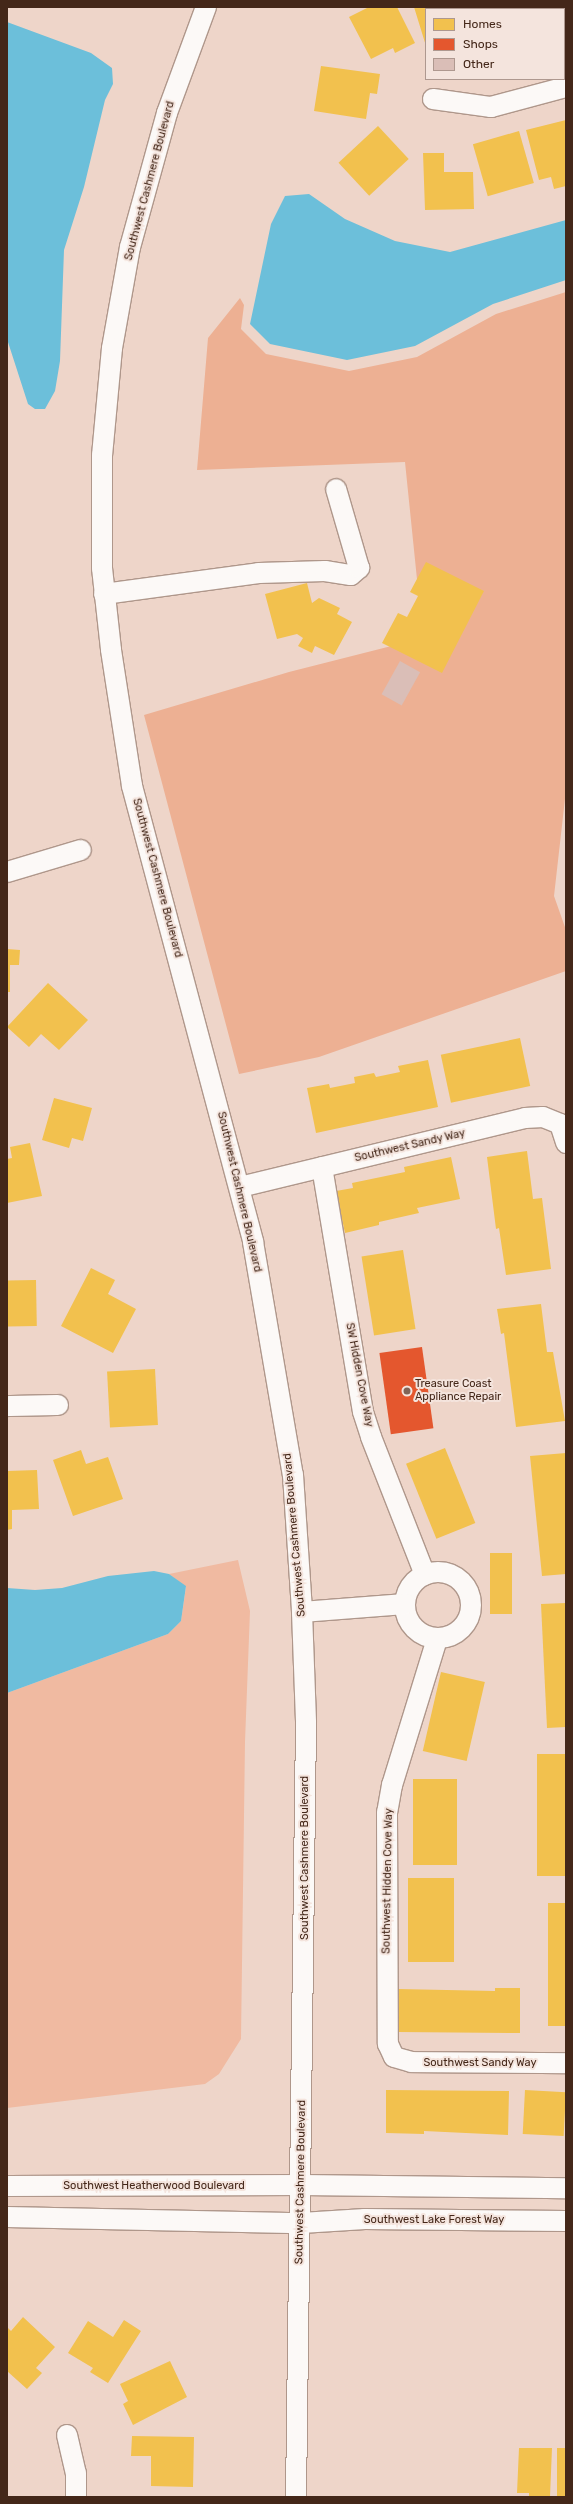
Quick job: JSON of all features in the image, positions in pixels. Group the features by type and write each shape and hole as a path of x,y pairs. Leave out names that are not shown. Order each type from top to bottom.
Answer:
{"street":[{"name":"Southwest Cashmere Boulevard","path":"206,7 167,113 130,247 112,348 102,455 102,568 104,594 132,786 240,1187 253,1242 293,1475 302,1612 306,1731 302,2186 296,2497"},
{"path":"433,99 491,107 566,87"},
{"path":"104,594 259,573 325,571 351,575 359,568 336,489"},
{"path":"7,872 82,850"},
{"name":"Southwest Sandy Way","path":"240,1187 531,1118 543,1117 560,1124 566,1143"},
{"name":"SW Hidden Cove Way","path":"322,1167 364,1412 371,1437 425,1575"},
{"path":"7,1406 58,1405"},
{"path":"438,1572 451,1575 461,1581 471,1599 469,1618 456,1634 437,1639 421,1634 412,1626 407,1615 405,1604 407,1594 414,1583 425,1575 438,1572"},
{"path":"302,1612 405,1604"},
{"name":"Southwest Hidden Cove Way","path":"394,2057 388,2044 387,1812 392,1785 437,1639"},
{"name":"Southwest Sandy Way","path":"394,2057 411,2062 566,2063"},
{"name":"Southwest Heatherwood Boulevard","path":"7,2186 302,2186"},
{"path":"302,2186 566,2188"},
{"path":"7,2216 301,2223"},
{"name":"Southwest Lake Forest Way","path":"301,2223 365,2219 566,2221"},
{"path":"67,2435 76,2473 76,2497"}],"shaded area":[{"path":"566,292 566,790 554,896 566,930 566,971 319,1057 239,1074 144,715 289,672 423,638 405,462 197,470 208,338 240,298 244,305 241,329 266,354 349,371 417,357 496,314"},
{"path":"238,1560 250,1611 245,1742 241,2039 219,2074 205,2084 7,2108 7,1693 168,1634 181,1621 186,1587 169,1574"}],"water":[{"path":"7,22 91,53 112,68 113,84 105,100 84,187 64,250 60,361 55,391 45,409 35,409 28,404 7,339"},
{"path":"309,194 345,219 395,241 450,252 566,220 566,280 493,304 415,346 347,360 270,344 250,324 271,224 285,196"},
{"path":"154,1571 169,1574 186,1586 181,1621 168,1634 7,1693 7,1588 35,1590 62,1588 108,1576"}],"building: Homes":[{"path":"369,7 397,7 415,43 395,53 393,48 371,59 349,17"},
{"path":"414,7 465,7 425,8 425,43"},
{"path":"512,7 522,7 522,8 510,8"},
{"path":"566,7 566,38 565,8 542,8"},
{"path":"321,66 380,74 377,94 370,93 366,119 314,111"},
{"path":"566,120 566,186 554,189 551,177 539,180 526,130"},
{"path":"378,126 409,159 369,196 339,163"},
{"path":"519,131 534,183 488,196 473,144"},
{"path":"423,153 444,153 444,172 473,172 474,209 425,210"},
{"path":"426,562 484,591 442,673 382,643 398,613 407,617 418,596 410,592"},
{"path":"307,583 312,603 319,598 340,608 337,614 352,622 334,655 315,646 312,653 298,646 303,638 297,634 277,639 265,594"},
{"path":"7,949 20,950 19,965 10,965 10,992 7,992"},
{"path":"48,983 88,1020 59,1050 41,1034 29,1047 7,1027"},
{"path":"520,1038 530,1086 451,1103 441,1055"},
{"path":"428,1060 438,1107 316,1133 307,1088 329,1084 330,1088 355,1083 354,1077 374,1073 376,1077 400,1072 398,1066"},
{"path":"54,1098 92,1108 83,1141 72,1138 69,1148 42,1140"},
{"path":"30,1143 42,1196 7,1203 7,1159 12,1158 10,1147"},
{"path":"527,1151 533,1199 542,1198 551,1269 506,1275 499,1228 496,1229 487,1157"},
{"path":"451,1157 460,1199 417,1208 419,1213 379,1222 379,1225 345,1233 336,1191 353,1188 352,1183 405,1172 404,1167"},
{"path":"403,1250 416,1329 374,1336 362,1257"},
{"path":"91,1268 115,1280 108,1294 136,1309 113,1353 61,1326"},
{"path":"36,1280 37,1326 8,1326 7,1281"},
{"path":"541,1304 547,1352 553,1352 565,1421 516,1427 504,1333 501,1334 497,1309"},
{"path":"155,1369 158,1425 110,1427 107,1372"},
{"path":"445,1448 475,1523 436,1539 406,1464"},
{"path":"81,1450 86,1464 108,1457 123,1499 73,1516 53,1460"},
{"path":"566,1453 566,1574 542,1576 530,1456"},
{"path":"37,1470 39,1509 12,1510 12,1529 7,1530 7,1471"},
{"path":"490,1553 512,1553 512,1614 490,1614"},
{"path":"566,1603 566,1727 547,1728 541,1604"},
{"path":"441,1672 485,1682 467,1761 423,1751"},
{"path":"537,1754 566,1754 566,1876 537,1876"},
{"path":"413,1779 457,1779 457,1865 413,1865"},
{"path":"408,1878 454,1878 454,1962 408,1962"},
{"path":"548,1903 566,1903 566,2026 548,2026"},
{"path":"495,1988 520,1988 520,2033 398,2032 398,1989 495,1991"},
{"path":"386,2090 509,2091 508,2135 424,2131 424,2134 386,2133"},
{"path":"525,2090 566,2092 564,2136 523,2134"},
{"path":"23,2317 55,2347 36,2368 42,2373 27,2389 7,2371 7,2327 11,2331"},
{"path":"124,2320 141,2331 108,2383 90,2372 93,2368 68,2353 88,2321 113,2337"},
{"path":"170,2361 187,2397 133,2425 123,2404 128,2401 120,2384"},
{"path":"132,2436 194,2437 193,2487 151,2486 151,2456 131,2456"},
{"path":"519,2448 552,2448 550,2497 529,2497 529,2493 517,2493"},
{"path":"557,2448 566,2448 566,2497 557,2497"}],"building: Shops":[{"name":"Treasure Coast Appliance Repair","path":"422,1347 433,1428 391,1434 379,1353"}],"building: Other":[{"path":"400,661 420,672 402,705 382,694"}],"place":[{"name":"Treasure Coast Appliance Repair","path":"407,1391"}]}
